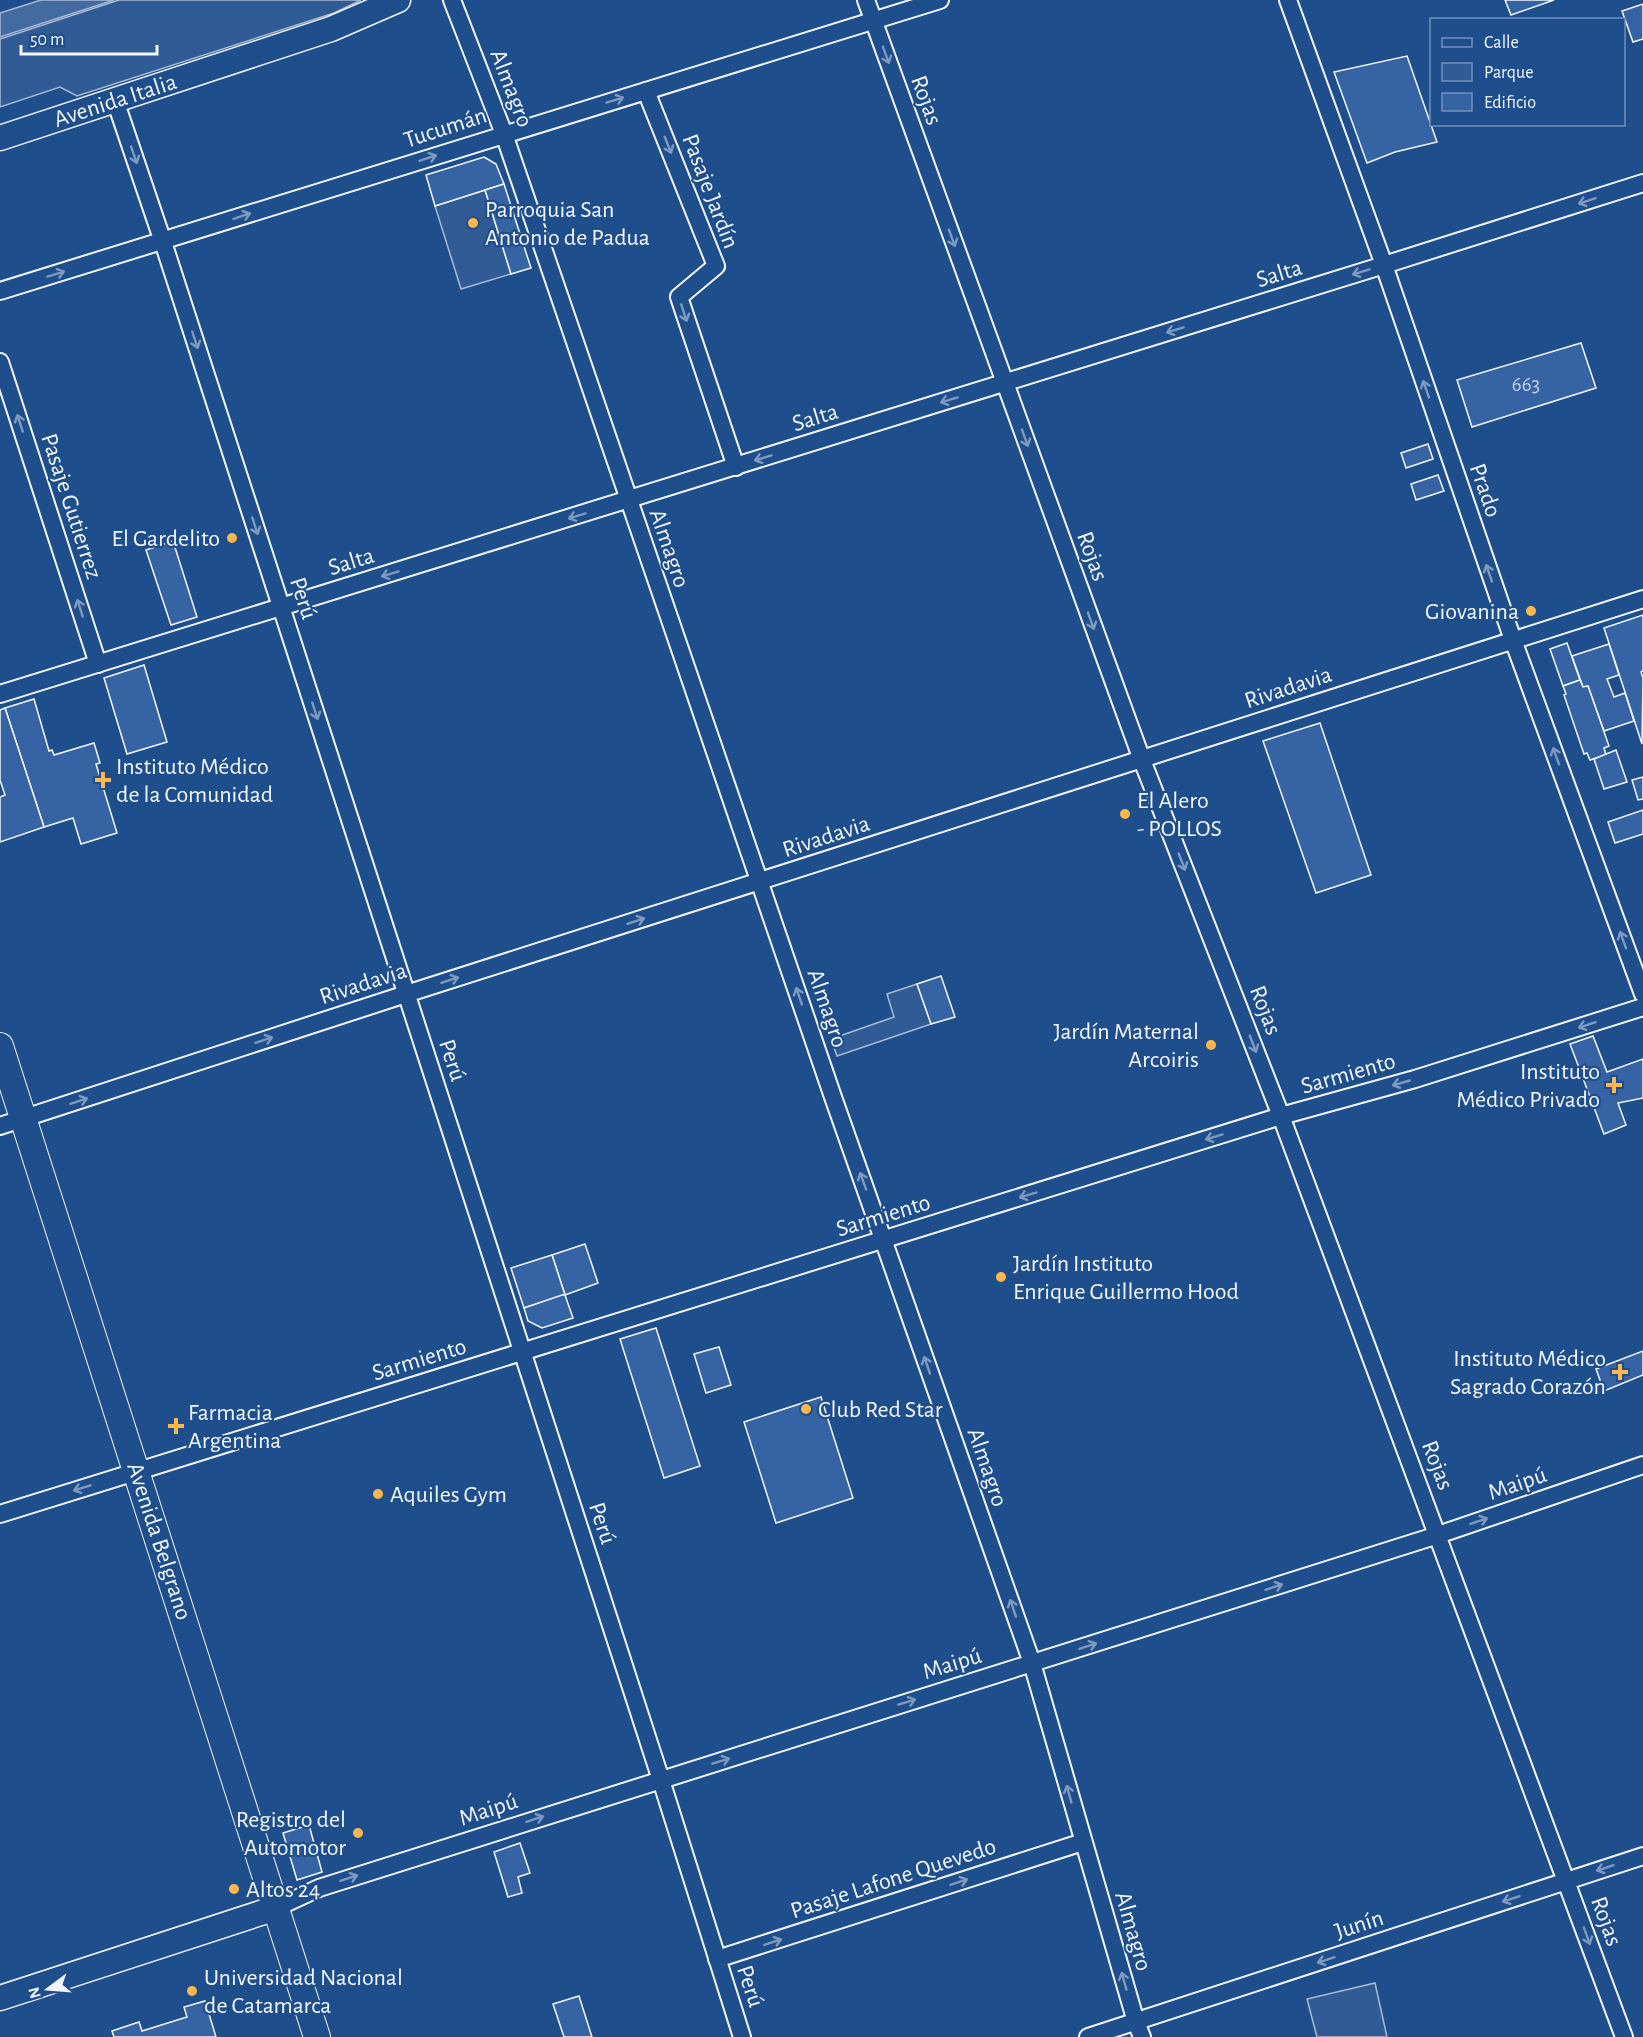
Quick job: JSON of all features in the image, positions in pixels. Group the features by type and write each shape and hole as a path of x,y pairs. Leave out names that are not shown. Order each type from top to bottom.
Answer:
{"main road":[{"name":"Avenida Italia","path":"0,138 331,28 374,12 398,0"},
{"name":"Avenida Belgrano","path":"0,1046 12,1123 137,1471 317,2037"},
{"path":"0,1998 276,1908"}],"street":[{"name":"Almagro","path":"452,0 504,134 833,1097 1032,1663 1139,2029"},
{"name":"Rojas","path":"866,0 1142,760 1281,1116 1624,2037"},
{"name":"Tucumán","path":"0,291 940,0"},
{"name":"Prado","path":"1288,0 1384,266 1513,640 1643,994"},
{"name":"Pasaje Jardín","path":"646,91 716,266 679,297 736,467"},
{"name":"Perú","path":"115,100 523,1352 742,2037"},
{"name":"Salta","path":"0,694 1384,266 1643,183"},
{"name":"Pasaje Gutierrez","path":"0,362 98,664"},
{"name":"Rivadavia","path":"12,1123 406,994 1643,599"},
{"name":"Sarmiento","path":"0,1514 1281,1116 1415,1079 1643,1007"},
{"name":"Maipú","path":"276,1908 319,1888 1438,1535 1643,1465"},
{"name":"Pasaje Lafone Quevedo","path":"717,1959 1083,1842"},
{"name":"Junín","path":"1089,2037 1139,2029 1643,1856"}],"green space":[{"path":"119,0 361,0 334,13 77,96 60,87 0,107 0,39"},
{"path":"485,190 511,274 461,289 435,206"},
{"path":"917,984 931,1024 837,1056 831,1039 894,1017 887,994"},
{"path":"1375,1983 1387,2037 1317,2037 1307,1999"}],"shaded area":[{"path":"41,0 114,0 0,37 0,13"}],"building":[{"path":"1505,0 1554,0 1511,15"},
{"path":"1643,4 1643,39 1633,42 1622,11"},
{"path":"1407,56 1437,142 1395,152 1367,163 1334,72"},
{"path":"484,157 496,164 504,184 435,206 426,175"},
{"path":"504,184 531,268 511,274 485,190"},
{"path":"1581,343 1596,388 1472,427 1457,380"},
{"path":"1428,444 1433,459 1406,468 1401,453"},
{"path":"1438,475 1444,491 1416,500 1411,484"},
{"path":"173,541 197,617 171,625 146,550"},
{"path":"1643,615 1643,671 1641,672 1643,678 1642,744 1604,628"},
{"path":"1567,643 1580,680 1563,686 1550,649"},
{"path":"1609,644 1619,675 1607,679 1614,697 1625,693 1634,721 1604,731 1588,686 1583,687 1572,656"},
{"path":"144,665 167,742 127,754 104,678"},
{"path":"1580,680 1583,687 1588,686 1609,746 1604,748 1606,755 1590,760 1587,753 1584,754 1564,695 1566,694 1563,686"},
{"path":"34,699 49,751 52,750 54,755 94,743 100,763 96,764 117,833 81,844 73,818 44,827 5,708"},
{"path":"5,708 44,827 0,842 0,797 5,795 0,780 0,710"},
{"path":"1320,723 1371,875 1316,893 1263,741"},
{"path":"1616,750 1627,782 1604,789 1594,759"},
{"path":"1643,777 1643,799 1638,800 1632,780"},
{"path":"1643,810 1643,834 1615,843 1608,822"},
{"path":"941,976 955,1017 931,1024 917,984"},
{"name":"Instituto Médico Privado","path":"1593,1036 1607,1072 1643,1059 1643,1098 1618,1103 1626,1125 1604,1134 1570,1044"},
{"path":"585,1244 598,1283 565,1295 552,1255"},
{"path":"552,1255 565,1295 524,1308 511,1268"},
{"path":"565,1295 573,1318 542,1328 528,1321 524,1308"},
{"path":"656,1328 700,1466 664,1478 620,1339"},
{"path":"719,1347 731,1385 706,1393 694,1354"},
{"name":"Instituto Médico Sagrado Corazón","path":"1643,1351 1643,1375 1604,1391 1596,1369"},
{"name":"Club Red Star","path":"821,1397 853,1498 776,1523 744,1422"},
{"path":"309,1825 322,1872 297,1880 283,1833"},
{"path":"520,1843 530,1873 518,1877 522,1893 508,1897 494,1852"},
{"path":"579,1996 592,2037 564,2037 553,2004"},
{"path":"205,2001 216,2037 114,2037 112,2031 139,2022 142,2031 187,2017 184,2007"}],"place":[{"name":"Parroquia San Antonio de Padua","path":"473,223"},
{"name":"El Gardelito","path":"232,538"},
{"name":"Giovanina","path":"1531,611"},
{"name":"Instituto Médico de la Comunidad","path":"103,780"},
{"name":"El Alero - POLLOS","path":"1125,814"},
{"name":"Jardín Maternal Arcoiris","path":"1211,1045"},
{"name":"Instituto Médico Privado","path":"1614,1085"},
{"name":"Jardín Instituto Enrique Guillermo Hood","path":"1001,1277"},
{"name":"Instituto Médico Sagrado Corazón","path":"1620,1372"},
{"name":"Club Red Star","path":"806,1409"},
{"name":"Farmacia Argentina","path":"176,1426"},
{"name":"Aquiles Gym","path":"378,1494"},
{"name":"Registro del Automotor","path":"358,1833"},
{"name":"Altos 24","path":"234,1889"},
{"name":"Universidad Nacional de Catamarca","path":"192,1991"}]}
